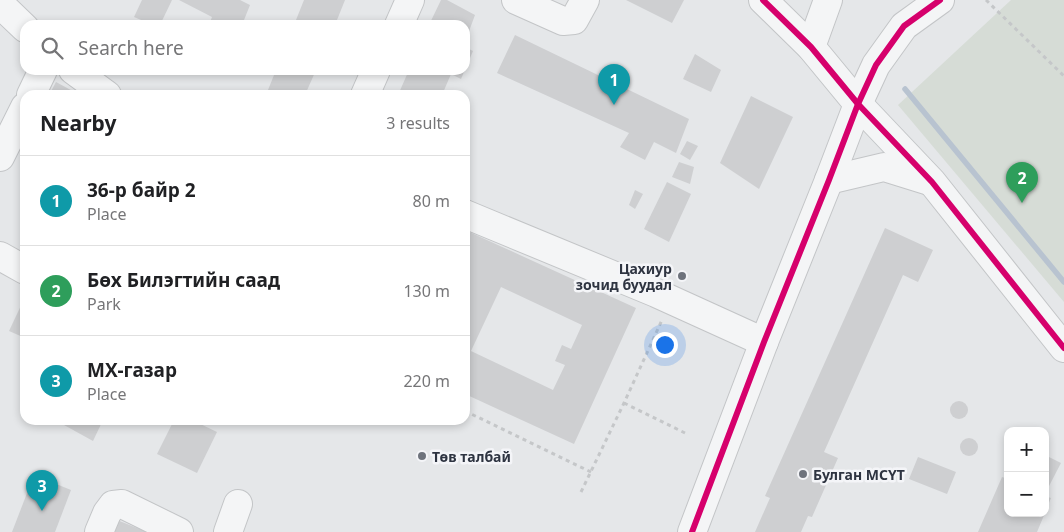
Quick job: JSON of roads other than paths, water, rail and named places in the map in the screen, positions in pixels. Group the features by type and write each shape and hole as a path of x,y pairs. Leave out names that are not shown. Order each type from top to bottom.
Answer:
{"street":[{"path":"401,20 410,0"},
{"path":"516,0 563,21 574,20 585,0"},
{"path":"763,0 811,47 858,104 932,182 1064,348"},
{"path":"811,47 828,0"},
{"path":"692,532 764,342 858,104 876,65 904,26 940,0"},
{"path":"0,4 20,23"},
{"path":"34,90 41,75"},
{"path":"80,75 99,90"},
{"path":"367,90 374,75"},
{"path":"0,157 20,117"},
{"path":"829,180 884,167 932,182"},
{"path":"470,216 671,299 764,342"},
{"path":"0,256 20,267"},
{"path":"99,532 106,513 113,505 122,504 179,532"},
{"path":"228,532 238,504"}],"waterway":[{"path":"905,89 1064,282"}],"place":[{"name":"36-р байр 2","path":"614,105"},
{"name":"Бөх Билэгтийн саад","path":"1022,203"},
{"name":"Цахиур зочид буудал","path":"682,276"},
{"name":"Төв талбай","path":"422,456"},
{"name":"Булган МСҮТ","path":"803,474"},
{"name":"МХ-газар","path":"42,511"}]}
